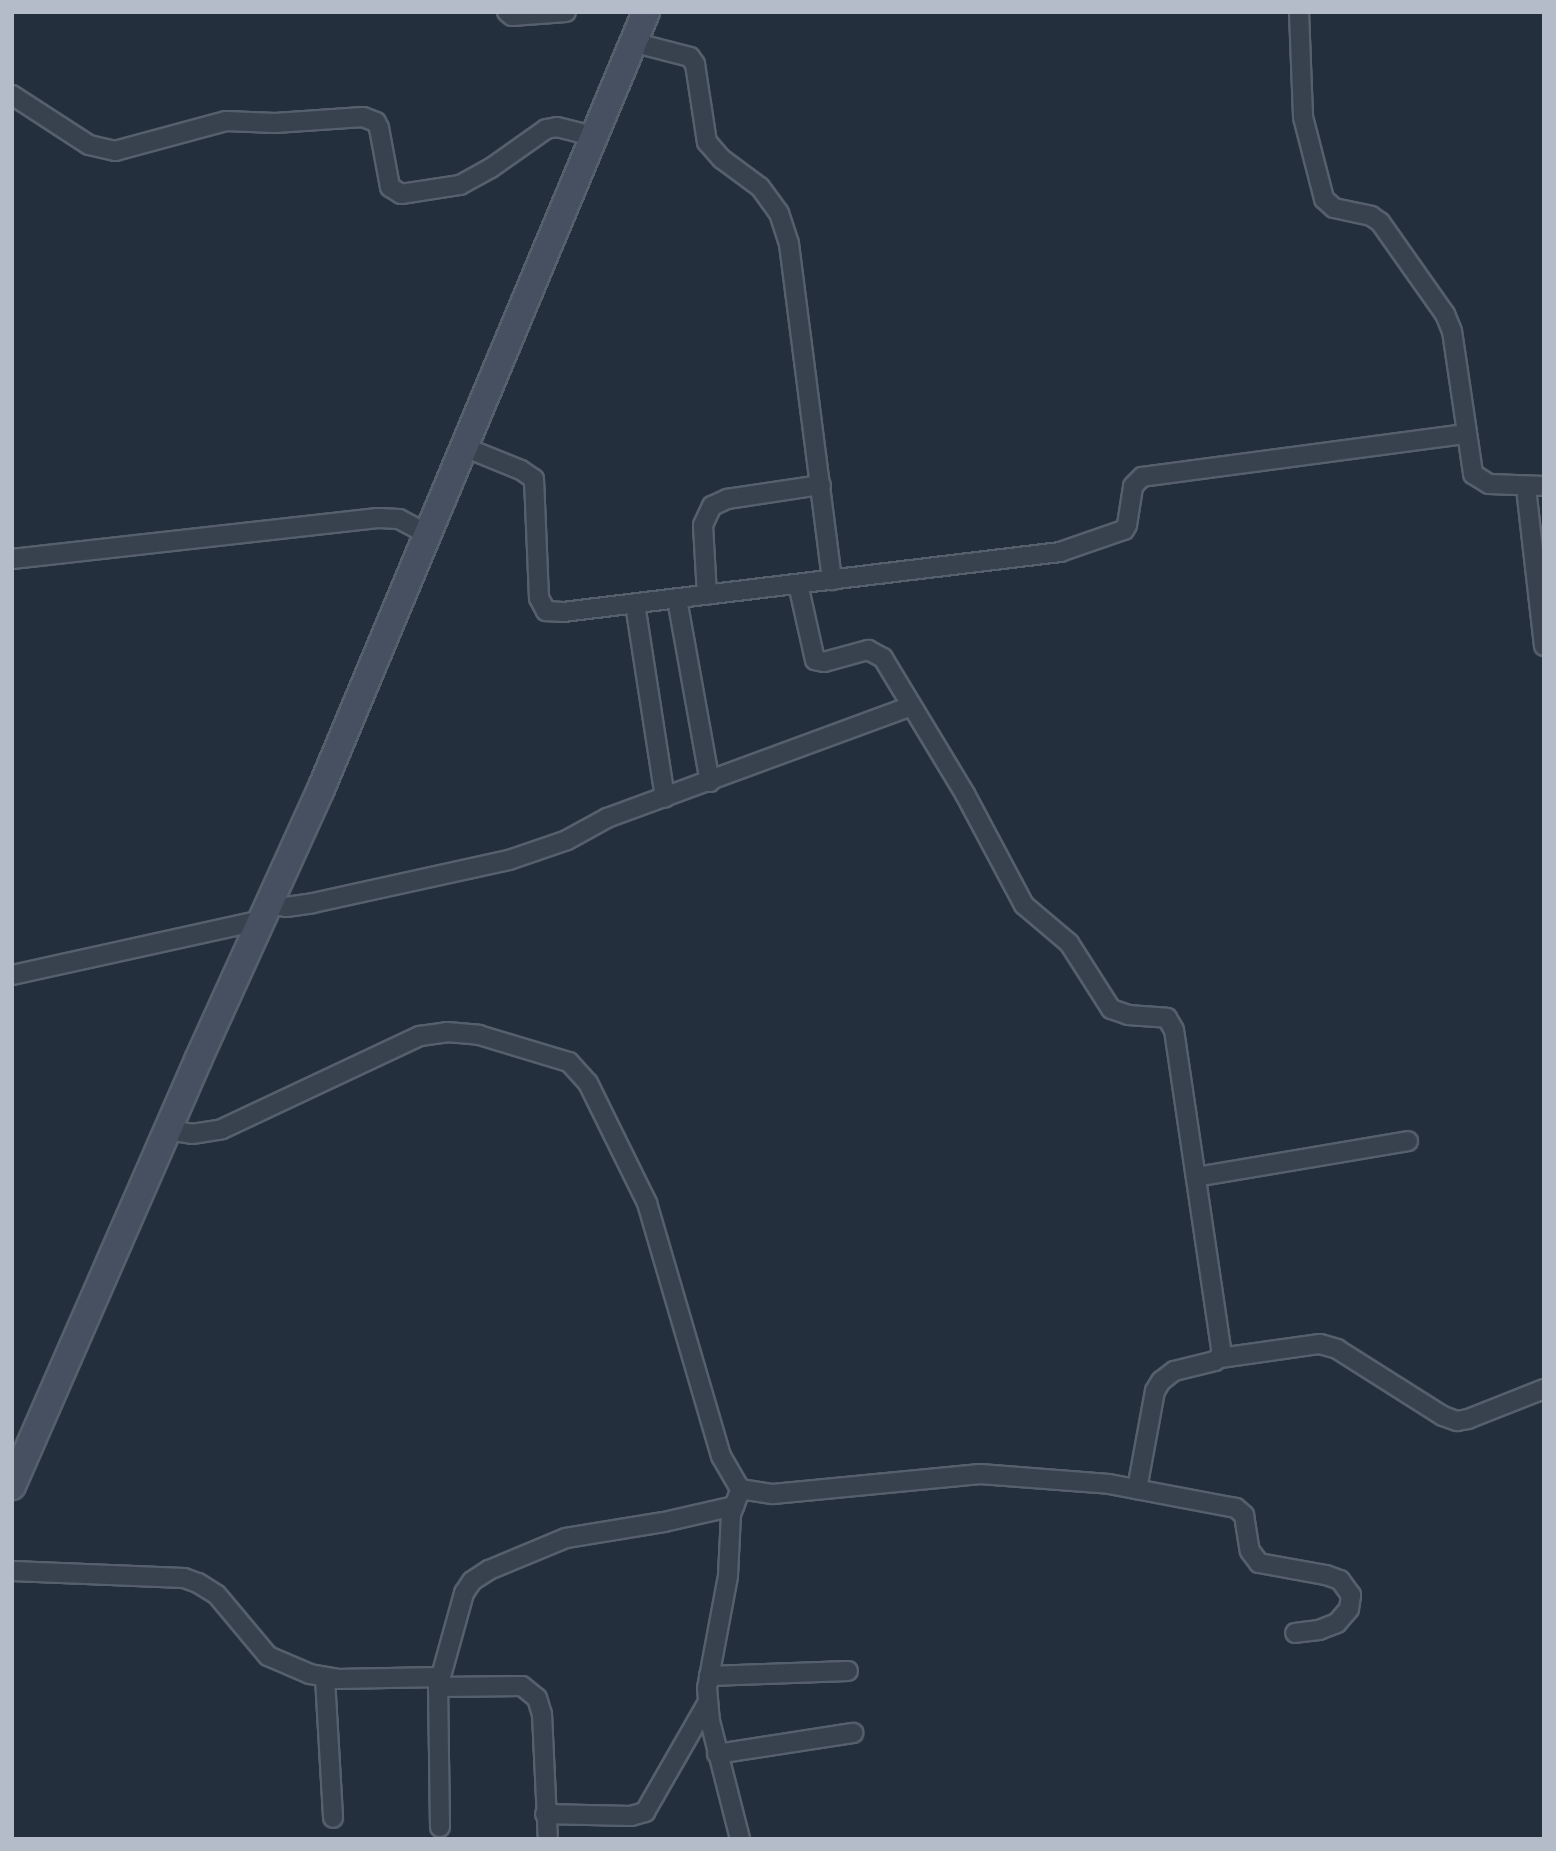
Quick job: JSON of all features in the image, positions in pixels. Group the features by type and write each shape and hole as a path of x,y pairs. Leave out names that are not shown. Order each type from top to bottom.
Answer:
{"main road":[{"path":"12,1486 167,1130 267,912 646,12"}],"street":[{"path":"507,12 512,16 566,12"},
{"path":"1298,12 1303,117 1324,200 1335,208 1371,216 1380,222 1440,306 1452,331 1473,474 1481,481 1535,487 1544,646"},
{"path":"632,42 690,57 695,64 707,142 722,159 760,187 779,213 789,244 832,580"},
{"path":"12,95 89,145 115,151 226,121 275,123 363,117 379,128 390,187 401,194 460,185 491,168 546,129 556,127 594,136"},
{"path":"464,447 521,470 534,479 539,598 546,611 563,612 1048,554 1119,533 1127,526 1136,481 1149,475 1466,434"},
{"path":"707,595 702,525 712,506 726,499 821,485"},
{"path":"12,559 378,519 400,519 427,534"},
{"path":"798,584 815,660 824,662 857,651 877,653 883,659 965,794 1024,905 1069,943 1111,1009 1128,1015 1167,1018 1171,1024 1222,1349 1220,1358"},
{"path":"677,599 710,782"},
{"path":"635,604 665,798"},
{"path":"12,975 286,907 306,905 509,860 567,841 607,818 911,706"},
{"path":"167,1130 192,1134 222,1129 420,1036 447,1032 479,1035 569,1062 588,1083 647,1203 737,1498 729,1528 728,1576 709,1676 708,1702 717,1754 740,1839"},
{"path":"1196,1177 1408,1141"},
{"path":"1137,1489 1155,1391 1161,1381 1174,1371 1220,1358 1320,1344 1337,1349 1443,1416 1457,1421 1544,1389"},
{"path":"440,1827 439,1682 464,1593 478,1575 566,1538 664,1522 737,1498 980,1474 1052,1477 1137,1489 1236,1508 1244,1515 1250,1551 1259,1563 1326,1575 1340,1580 1348,1587 1352,1603 1337,1623 1324,1629 1295,1633"},
{"path":"12,1571 166,1576 198,1583 216,1595 274,1659 325,1678 522,1686 531,1690 541,1704 548,1839"},
{"path":"709,1676 848,1671"},
{"path":"325,1678 333,1818"},
{"path":"545,1814 631,1816 645,1812 708,1702"},
{"path":"717,1754 853,1733"}]}
